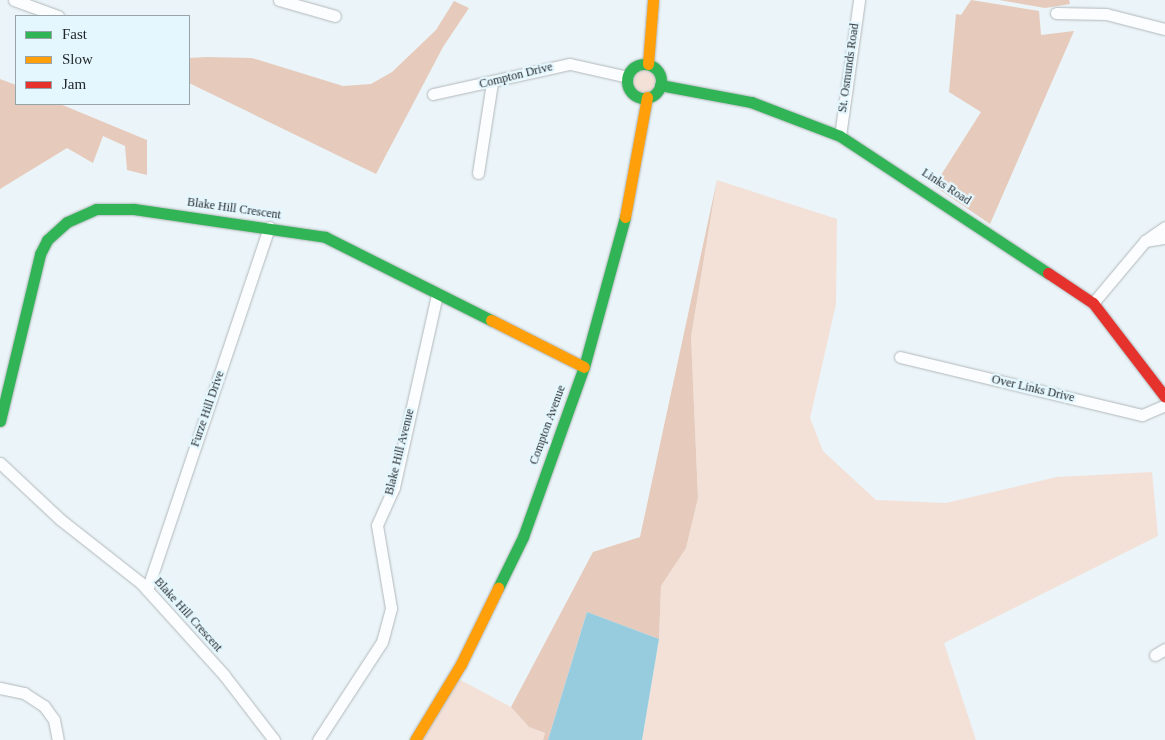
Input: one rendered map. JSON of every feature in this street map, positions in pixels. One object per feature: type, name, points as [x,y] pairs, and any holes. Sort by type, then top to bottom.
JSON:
[{"type":"street","points":[[14,0],[55,15]]},
{"type":"street","points":[[279,0],[335,16]]},
{"type":"street","points":[[648,64],[653,0]]},
{"type":"street","name":"St. Osmunds Road","points":[[840,136],[856,1]]},
{"type":"street","points":[[1056,14],[1106,14],[1165,29]]},
{"type":"street","name":"Compton Drive","points":[[433,94],[492,83],[570,64],[628,77]]},
{"type":"street","points":[[648,64],[657,70],[660,85],[647,97],[631,91],[628,77],[634,67],[648,64]]},
{"type":"street","points":[[478,173],[492,83]]},
{"type":"street","name":"Links Road","points":[[660,85],[751,102],[840,136],[1093,303],[1165,397]]},
{"type":"street","name":"Compton Avenue","points":[[415,740],[461,664],[523,537],[584,367],[636,172],[647,97]]},
{"type":"street","name":"Blake Hill Crescent","points":[[0,421],[40,254],[47,240],[67,222],[96,209],[117,208],[269,227],[325,238],[584,367]]},
{"type":"street","name":"Furze Hill Drive","points":[[147,590],[269,227]]},
{"type":"street","points":[[1093,303],[1145,241],[1165,227]]},
{"type":"street","points":[[1145,241],[1165,238]]},
{"type":"street","name":"Blake Hill Avenue","points":[[318,740],[382,642],[391,608],[378,525],[394,487],[437,294]]},
{"type":"street","name":"Over Links Drive","points":[[900,358],[1142,415],[1165,405]]},
{"type":"street","name":"Blake Hill Crescent","points":[[0,462],[61,520],[147,590],[224,675],[274,740]]},
{"type":"street","points":[[0,688],[24,693],[44,706],[54,720],[58,740]]},
{"type":"shaded area","points":[[971,0],[1039,11],[1041,35],[1074,31],[990,224],[934,186],[981,112],[949,92],[956,14],[961,15]]},
{"type":"shaded area","points":[[999,0],[1069,0],[1070,4],[1045,8]]},
{"type":"shaded area","points":[[454,1],[469,8],[443,47],[376,174],[190,83],[190,58],[207,57],[252,58],[343,86],[371,84],[392,72],[436,30]]},
{"type":"shaded area","points":[[644,64],[656,68],[660,80],[656,92],[644,96],[632,92],[628,80],[632,68]]},
{"type":"shaded area","points":[[0,79],[15,85],[15,105],[62,105],[147,140],[147,175],[127,170],[125,146],[103,136],[93,163],[67,148],[0,189]]},
{"type":"shaded area","points":[[717,180],[837,219],[836,304],[810,418],[823,451],[876,500],[946,503],[1057,477],[1152,472],[1158,536],[944,643],[976,740],[642,740],[659,639],[661,586],[686,548],[698,498],[691,337]]},
{"type":"shaded area","points":[[717,180],[691,337],[698,498],[686,548],[661,586],[659,639],[587,612],[548,740],[543,740],[545,733],[529,727],[511,707],[593,552],[640,537]]},
{"type":"shaded area","points":[[453,676],[511,707],[529,727],[545,733],[543,740],[415,740]]},
{"type":"water","points":[[587,612],[659,639],[642,740],[548,740]]},
{"type":"traffic: fast","points":[[644,64],[656,69],[661,81],[656,93],[644,98],[632,93],[627,81],[632,69],[644,64]]},
{"type":"traffic: fast","points":[[660,85],[751,102],[840,136],[1048,273]]},
{"type":"traffic: fast","points":[[0,421],[40,254],[47,240],[67,222],[96,209],[134,209],[325,237],[491,320]]},
{"type":"traffic: fast","points":[[498,588],[523,537],[584,367],[625,217]]},
{"type":"traffic: slow","points":[[648,64],[653,0]]},
{"type":"traffic: slow","points":[[625,217],[647,97]]},
{"type":"traffic: slow","points":[[491,320],[584,367]]},
{"type":"traffic: slow","points":[[415,740],[461,664],[498,588]]},
{"type":"traffic: jam","points":[[1048,273],[1093,303],[1165,397]]}]
